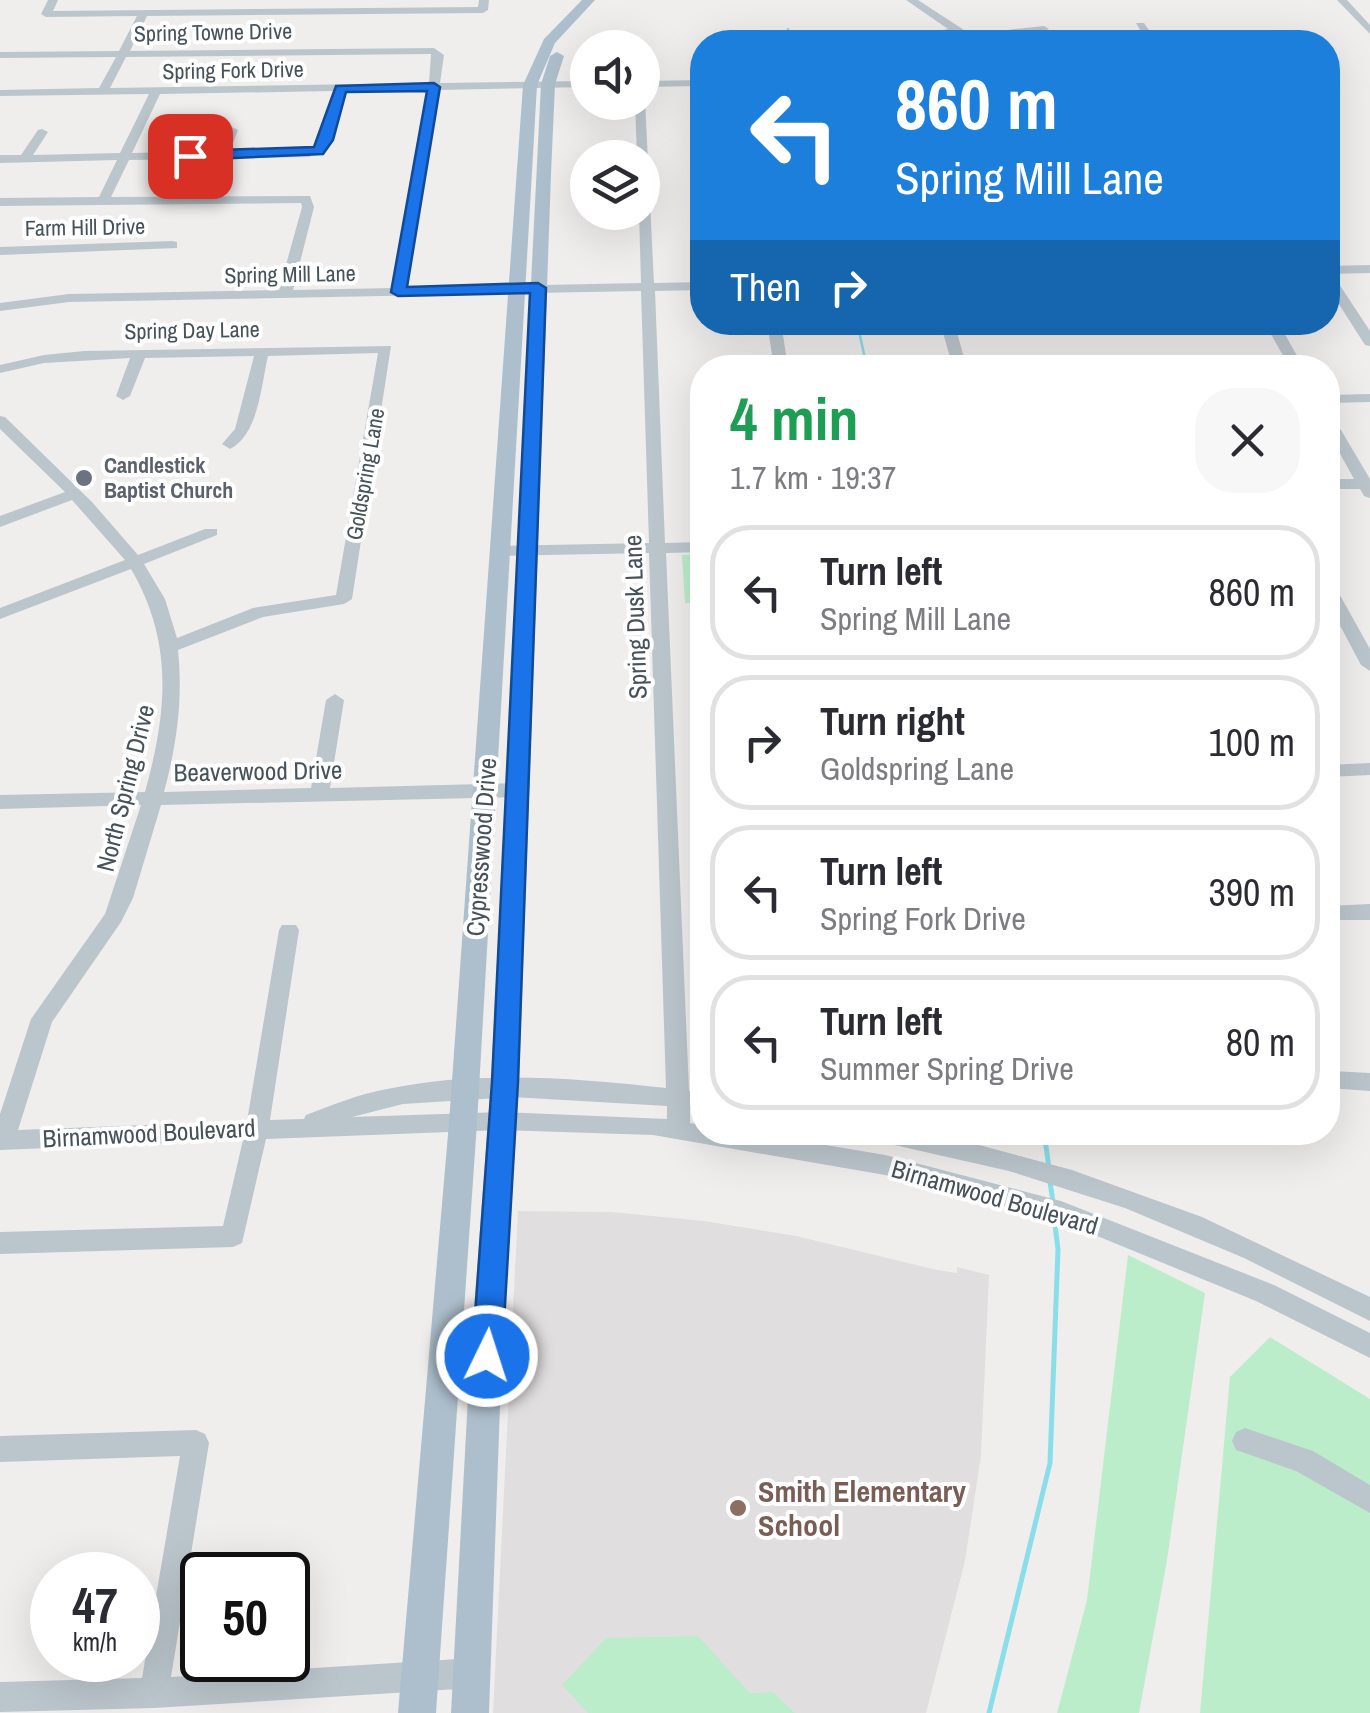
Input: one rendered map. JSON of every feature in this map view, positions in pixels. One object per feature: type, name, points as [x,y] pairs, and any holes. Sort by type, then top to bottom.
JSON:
[{"type":"main road","name":"Cypresswood Drive","points":[[470,1713],[485,1378],[503,1106],[532,406],[524,174],[530,85],[544,50],[589,0]]},
{"type":"main road","name":"Cypresswood Drive","points":[[417,1713],[463,1123],[508,406],[543,174],[548,84],[556,59],[583,20],[606,0]]},
{"type":"main road","points":[[568,19],[583,20]]},
{"type":"main road","points":[[524,174],[543,174]]},
{"type":"main road","points":[[508,406],[532,406]]},
{"type":"main road","points":[[443,1380],[485,1378]]},
{"type":"street","points":[[54,0],[46,14],[144,16],[484,5]]},
{"type":"street","points":[[911,0],[956,30]]},
{"type":"street","points":[[1342,0],[1370,31]]},
{"type":"street","points":[[104,91],[144,16]]},
{"type":"street","points":[[1140,25],[1144,30]]},
{"type":"street","points":[[1034,30],[1044,29]]},
{"type":"street","name":"Spring Towne Drive","points":[[0,55],[427,50],[439,56],[434,87]]},
{"type":"street","points":[[660,84],[690,83]]},
{"type":"street","name":"Spring Fork Drive","points":[[0,92],[570,84]]},
{"type":"street","points":[[398,292],[434,87]]},
{"type":"street","points":[[0,159],[310,153],[324,146],[340,88]]},
{"type":"street","points":[[104,200],[156,91]]},
{"type":"street","name":"Spring Dusk Lane","points":[[642,120],[678,1130]]},
{"type":"street","points":[[223,155],[232,130]]},
{"type":"street","points":[[25,158],[42,132]]},
{"type":"street","points":[[0,202],[306,199],[308,208],[285,294]]},
{"type":"street","name":"Farm Hill Drive","points":[[0,251],[172,245]]},
{"type":"street","points":[[1340,270],[1370,269]]},
{"type":"street","name":"Spring Mill Lane","points":[[0,307],[69,298],[690,286]]},
{"type":"street","points":[[1340,295],[1367,333]]},
{"type":"street","name":"Spring Day Lane","points":[[0,370],[64,356],[386,349]]},
{"type":"street","name":"Goldspring Lane","points":[[172,646],[259,612],[344,599],[386,349]]},
{"type":"street","points":[[230,444],[242,430],[262,352]]},
{"type":"street","points":[[123,396],[139,354]]},
{"type":"street","points":[[1340,399],[1370,398]]},
{"type":"street","name":"North Spring Drive","points":[[0,420],[8,439],[72,495],[136,562],[160,603],[172,646],[173,710],[124,898],[42,1019],[2,1140]]},
{"type":"street","points":[[1340,441],[1368,489]]},
{"type":"street","points":[[1340,486],[1368,489]]},
{"type":"street","points":[[0,522],[72,495]]},
{"type":"street","points":[[0,614],[212,532]]},
{"type":"street","points":[[499,551],[690,547]]},
{"type":"street","points":[[1340,609],[1369,661]]},
{"type":"street","points":[[319,796],[335,700]]},
{"type":"street","points":[[1340,770],[1370,769]]},
{"type":"street","name":"Beaverwood Drive","points":[[0,802],[516,790]]},
{"type":"street","points":[[1340,913],[1370,912]]},
{"type":"street","points":[[0,1242],[233,1236],[257,1128],[289,930]]},
{"type":"street","points":[[1340,1080],[1370,1082]]},
{"type":"street","name":"Birnamwood Boulevard","points":[[298,1128],[402,1095],[465,1091],[503,1106],[690,1132]]},
{"type":"street","name":"Birnamwood Boulevard","points":[[2,1140],[463,1123],[503,1106],[690,1100]]},
{"type":"street","name":"Birnamwood Boulevard","points":[[767,1145],[885,1165],[1061,1211],[1266,1293],[1370,1346]]},
{"type":"street","points":[[884,1145],[885,1165]]},
{"type":"street","name":"Birnamwood Boulevard","points":[[937,1145],[1055,1172],[1214,1230],[1370,1310]]},
{"type":"street","points":[[1245,1441],[1303,1460],[1370,1500]]},
{"type":"street","points":[[0,1449],[196,1443],[154,1692]]},
{"type":"street","points":[[0,1697],[474,1673]]},
{"type":"shaded area","name":"Smith Elementary School","points":[[518,1211],[611,1212],[704,1221],[796,1236],[937,1270],[957,1273],[957,1267],[989,1275],[981,1455],[965,1561],[926,1713],[493,1713]]},
{"type":"green space","points":[[682,555],[690,555],[690,603],[685,603]]},
{"type":"green space","points":[[1128,1255],[1205,1293],[1167,1560],[1139,1713],[1057,1713],[1087,1600]]},
{"type":"green space","points":[[1270,1337],[1370,1399],[1370,1713],[1200,1713],[1230,1377]]},
{"type":"green space","points":[[698,1636],[750,1693],[773,1692],[795,1713],[588,1713],[562,1685],[606,1638]]},
{"type":"waterway","points":[[860,335],[864,355]]},
{"type":"waterway","points":[[1046,1145],[1049,1168]]},
{"type":"waterway","points":[[1050,1182],[1053,1202]]},
{"type":"waterway","points":[[989,1713],[1050,1463],[1058,1249],[1054,1217]]},
{"type":"place","name":"Candlestick Baptist Church","points":[[84,478]]},
{"type":"place","name":"Smith Elementary School","points":[[738,1508]]},
{"type":"route","points":[[190,156],[318,151],[326,140],[340,88],[434,87],[398,292],[538,288],[524,550],[505,1082],[487,1356]]}]
